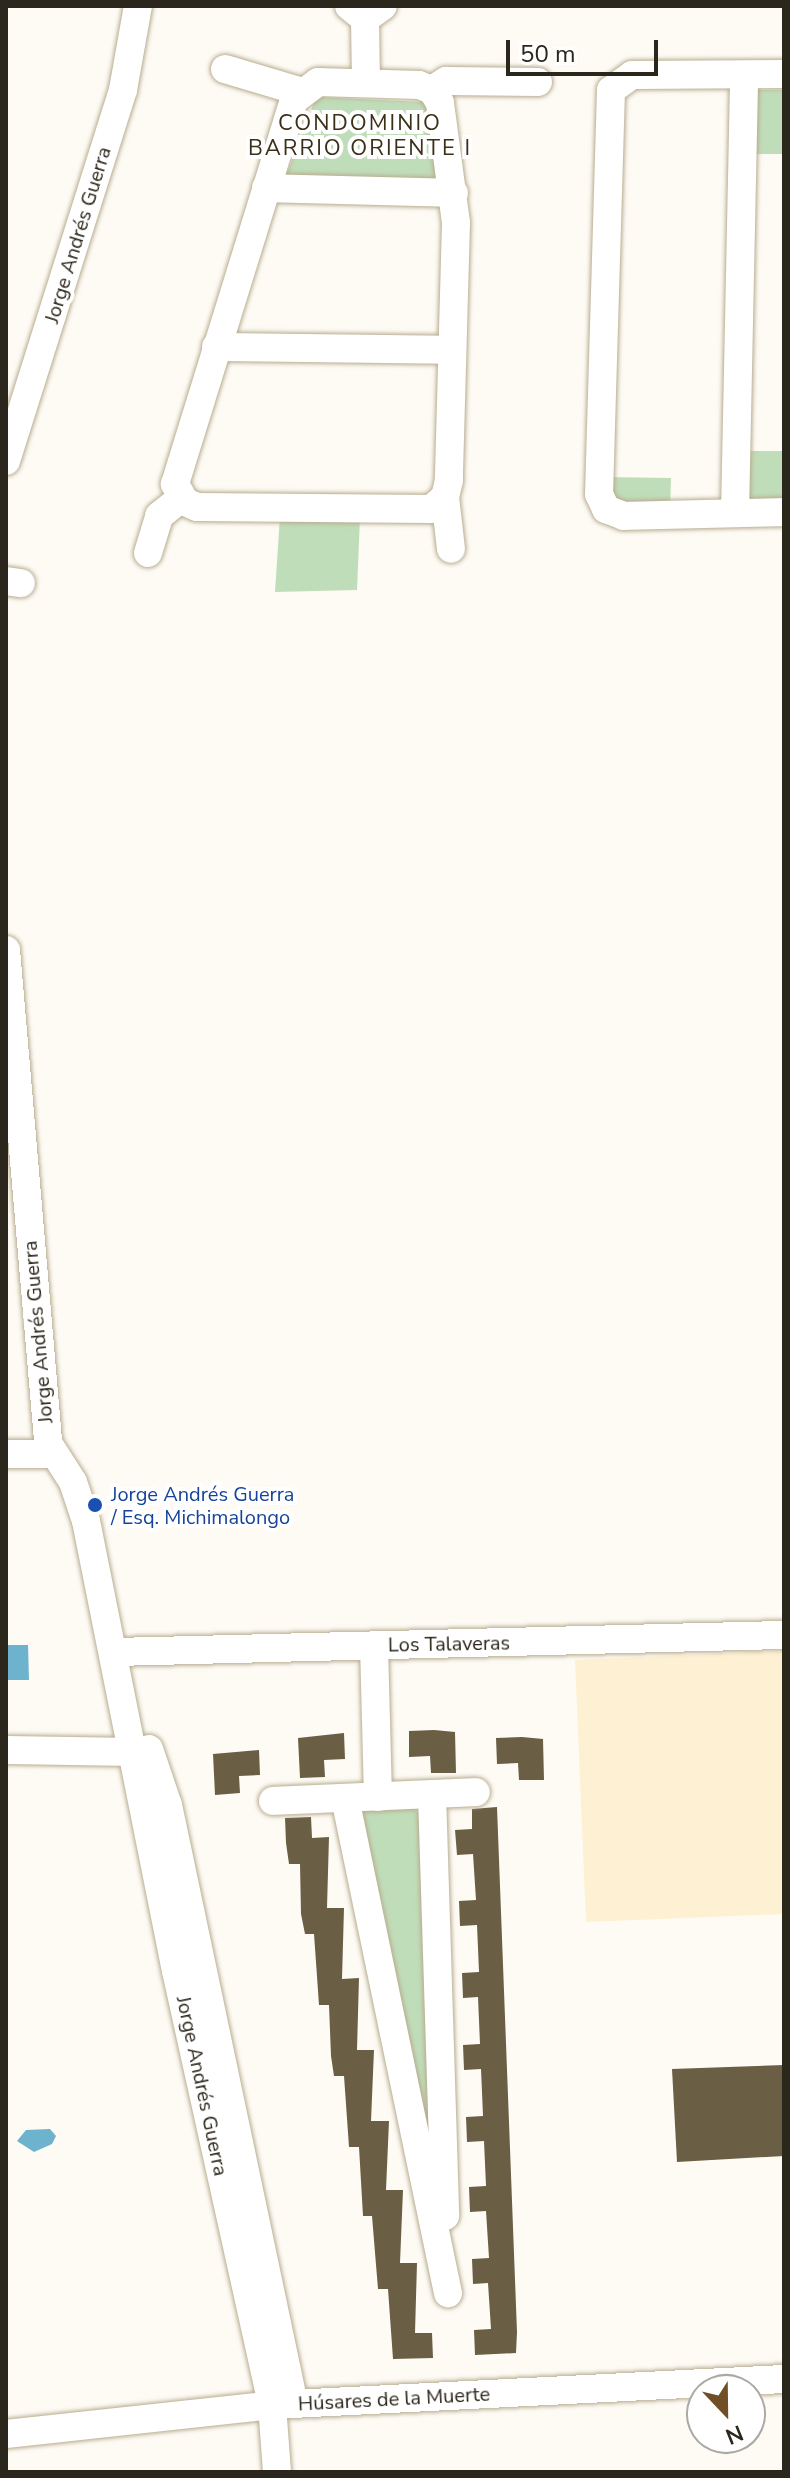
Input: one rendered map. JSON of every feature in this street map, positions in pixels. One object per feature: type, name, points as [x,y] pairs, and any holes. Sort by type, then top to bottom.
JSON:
[{"type":"street","name":"Jorge Andrés Guerra","points":[[6,461],[123,90],[138,6]]},
{"type":"street","points":[[366,10],[366,83]]},
{"type":"street","points":[[225,69],[299,91],[318,82],[419,85],[432,90],[441,108],[454,193],[452,350],[445,497],[451,549]]},
{"type":"street","points":[[784,74],[632,75],[616,85],[608,100],[599,494],[606,509],[624,516],[784,512]]},
{"type":"street","points":[[735,513],[744,75]]},
{"type":"street","points":[[432,90],[446,81],[538,82]]},
{"type":"street","points":[[299,91],[174,476],[181,498],[197,507],[420,511],[445,497]]},
{"type":"street","points":[[266,188],[454,193]]},
{"type":"street","points":[[216,347],[452,350]]},
{"type":"street","points":[[148,553],[159,516],[181,498]]},
{"type":"street","name":"Jorge Andrés Guerra","points":[[6,950],[45,1430],[53,1454],[80,1499],[136,1752],[176,1971],[283,2404]]},
{"type":"street","points":[[6,1454],[53,1454]]},
{"type":"street","name":"Los Talaveras","points":[[115,1652],[784,1635]]},
{"type":"street","points":[[374,1645],[378,1797]]},
{"type":"street","name":"Jorge Andrés Guerra","points":[[125,1700],[152,1756],[168,1805],[283,2404],[277,2472]]},
{"type":"street","points":[[6,1750],[136,1752]]},
{"type":"street","points":[[273,1801],[476,1792]]},
{"type":"street","points":[[345,1798],[448,2293],[432,1794]]},
{"type":"street","name":"Húsares de la Muerte","points":[[6,2434],[283,2404],[784,2379]]},
{"type":"shaded area","points":[[784,1651],[784,1914],[586,1922],[575,1660]]},
{"type":"green space","points":[[756,90],[784,90],[784,154],[755,154]]},
{"type":"green space","points":[[316,97],[425,102],[439,180],[286,176]]},
{"type":"green space","points":[[748,451],[784,451],[784,505],[748,505]]},
{"type":"green space","points":[[605,477],[671,478],[670,510],[615,505]]},
{"type":"green space","points":[[280,516],[360,517],[357,590],[275,592]]},
{"type":"green space","points":[[413,1807],[422,1818],[437,2202],[362,1810]]},
{"type":"water","points":[[6,1645],[28,1645],[29,1680],[6,1680]]},
{"type":"water","points":[[50,2129],[56,2136],[52,2144],[34,2152],[17,2141],[26,2130]]},
{"type":"building","points":[[409,1731],[455,1732],[456,1773],[431,1773],[430,1756],[409,1757]]},
{"type":"building","points":[[344,1733],[345,1759],[324,1760],[325,1777],[300,1778],[298,1738]]},
{"type":"building","points":[[496,1738],[543,1739],[544,1780],[519,1780],[518,1763],[497,1764]]},
{"type":"building","points":[[259,1750],[260,1775],[239,1776],[240,1793],[215,1795],[213,1754]]},
{"type":"building","points":[[497,1807],[517,2332],[516,2353],[475,2355],[474,2330],[491,2329],[488,2283],[473,2284],[472,2259],[489,2258],[486,2211],[470,2212],[469,2187],[486,2186],[484,2141],[467,2142],[466,2117],[483,2116],[481,2069],[464,2070],[463,2045],[480,2044],[478,1997],[463,1998],[462,1973],[479,1972],[477,1925],[460,1926],[459,1901],[476,1900],[473,1854],[457,1855],[455,1830],[472,1829],[472,1809]]},
{"type":"building","points":[[311,1817],[312,1838],[329,1837],[327,1908],[344,1908],[342,1979],[359,1978],[357,2050],[374,2050],[371,2121],[389,2121],[386,2190],[403,2190],[400,2263],[417,2263],[415,2333],[432,2333],[433,2358],[393,2359],[388,2289],[378,2289],[372,2216],[363,2216],[359,2147],[349,2147],[344,2076],[334,2076],[329,2005],[319,2005],[314,1934],[305,1934],[301,1914],[300,1864],[289,1864],[285,1818]]},
{"type":"building","points":[[784,2065],[784,2156],[677,2162],[672,2069]]},
{"type":"place","name":"Jorge Andrés Guerra / Esq. Michimalongo","points":[[95,1505]]},
{"type":"district","name":"CONDOMINIO BARRIO ORIENTE I","points":[[360,136]]}]
